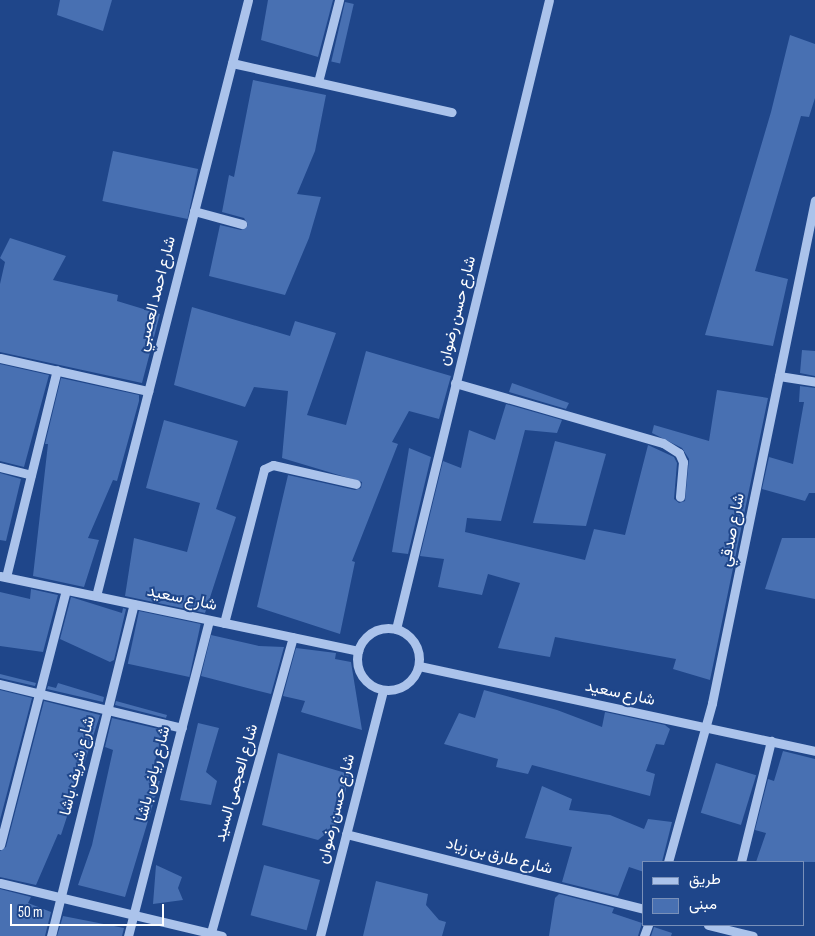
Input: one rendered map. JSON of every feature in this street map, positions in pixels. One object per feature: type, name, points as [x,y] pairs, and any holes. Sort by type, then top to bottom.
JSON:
[{"type":"street","name":"شارع احمد العصبي","points":[[96,596],[248,0]]},
{"type":"street","points":[[318,82],[339,0]]},
{"type":"street","name":"شارع حسن رضوان","points":[[396,629],[549,0]]},
{"type":"street","points":[[232,63],[452,112]]},
{"type":"street","name":"شارع صدقي","points":[[668,861],[707,728],[779,376],[810,245],[815,200]]},
{"type":"street","points":[[194,212],[242,224]]},
{"type":"street","points":[[0,358],[148,391]]},
{"type":"street","points":[[3,576],[57,370]]},
{"type":"street","points":[[779,376],[815,382]]},
{"type":"street","points":[[455,384],[663,443],[679,453],[683,462],[680,496]]},
{"type":"street","points":[[224,623],[264,469],[273,465],[356,484]]},
{"type":"street","points":[[0,467],[31,475]]},
{"type":"street","name":"شارع سعيد","points":[[3,576],[358,651]]},
{"type":"street","points":[[0,845],[66,590]]},
{"type":"street","name":"شارع شريف باشا","points":[[51,936],[134,604]]},
{"type":"street","name":"شارع رياض باشا","points":[[128,936],[209,620]]},
{"type":"street","points":[[387,628],[396,629],[415,643],[418,666],[406,685],[383,690],[362,676],[358,668],[358,651],[369,635],[387,628]]},
{"type":"street","name":"شارع العجمى السيد","points":[[210,935],[293,637]]},
{"type":"street","name":"شارع سعيد","points":[[418,666],[815,750]]},
{"type":"street","points":[[0,684],[182,728]]},
{"type":"street","name":"شارع حسن رضوان","points":[[320,936],[383,690]]},
{"type":"street","points":[[740,861],[771,741]]},
{"type":"street","name":"شارع طارق بن زياد","points":[[346,834],[642,908]]},
{"type":"street","points":[[0,883],[210,935],[222,936]]},
{"type":"street","points":[[724,927],[753,936]]},
{"type":"building","points":[[60,0],[112,0],[103,31],[57,15]]},
{"type":"building","points":[[268,0],[333,0],[318,57],[261,40]]},
{"type":"building","points":[[345,2],[354,4],[340,63],[331,61]]},
{"type":"building","points":[[790,35],[815,44],[815,98],[809,117],[801,116],[755,271],[788,279],[773,346],[705,335],[771,112]]},
{"type":"building","points":[[253,80],[326,95],[315,151],[297,194],[321,197],[309,238],[285,295],[209,276],[220,225],[241,230],[248,225],[244,218],[222,212],[229,175],[234,177]]},
{"type":"building","points":[[113,151],[198,169],[187,219],[102,201]]},
{"type":"building","points":[[10,238],[66,256],[53,280],[118,295],[117,301],[160,314],[142,383],[0,352],[0,284],[5,262],[0,258]]},
{"type":"building","points":[[192,307],[290,336],[295,321],[336,333],[307,415],[346,425],[366,351],[451,376],[439,419],[409,411],[392,442],[398,444],[352,561],[355,562],[340,634],[257,607],[288,475],[355,490],[361,488],[362,482],[282,458],[288,391],[254,387],[245,407],[174,385]]},
{"type":"building","points":[[802,350],[815,351],[815,376],[800,373]]},
{"type":"building","points":[[0,364],[49,375],[24,467],[0,461]]},
{"type":"building","points":[[61,378],[139,395],[117,481],[113,480],[88,538],[99,540],[84,587],[33,576],[48,444],[45,444]]},
{"type":"building","points":[[512,383],[569,403],[566,409],[509,392]]},
{"type":"building","points":[[800,386],[815,388],[815,493],[809,493],[805,501],[762,489],[769,457],[793,464],[804,402],[799,402]]},
{"type":"building","points":[[717,390],[768,398],[710,680],[673,669],[676,659],[555,637],[550,657],[498,648],[520,583],[488,574],[482,595],[438,587],[444,559],[420,556],[443,461],[461,468],[469,430],[495,440],[506,404],[562,420],[557,433],[525,430],[501,521],[467,518],[465,532],[585,560],[594,529],[625,535],[648,445],[674,457],[677,463],[674,499],[679,503],[685,501],[689,459],[682,448],[652,433],[654,425],[709,441]]},
{"type":"building","points":[[164,420],[238,441],[216,509],[236,517],[205,613],[125,596],[134,538],[187,552],[200,503],[146,488]]},
{"type":"building","points":[[555,441],[606,454],[586,526],[533,523]]},
{"type":"building","points":[[409,448],[431,457],[408,554],[392,552]]},
{"type":"building","points":[[0,473],[21,479],[6,541],[0,540]]},
{"type":"building","points":[[782,538],[815,538],[815,599],[765,589]]},
{"type":"building","points":[[31,589],[58,595],[43,652],[0,646],[0,592],[30,599]]},
{"type":"building","points":[[71,597],[122,613],[123,608],[126,609],[114,660],[110,662],[60,639]]},
{"type":"building","points":[[139,611],[201,624],[189,677],[128,664]]},
{"type":"building","points":[[211,635],[259,646],[284,647],[271,694],[201,676]]},
{"type":"building","points":[[296,648],[336,653],[335,659],[351,662],[362,730],[301,712],[305,701],[283,696]]},
{"type":"building","points":[[0,674],[36,683],[35,686],[0,678]]},
{"type":"building","points":[[58,683],[104,697],[103,702],[47,689],[48,686],[56,688]]},
{"type":"building","points":[[0,690],[32,698],[0,820]]},
{"type":"building","points":[[484,690],[557,710],[602,727],[605,712],[665,725],[670,729],[664,745],[656,744],[646,771],[655,774],[650,796],[532,765],[528,774],[496,767],[498,759],[444,744],[459,713],[475,718]]},
{"type":"building","points":[[44,701],[100,715],[61,835],[58,834],[36,885],[0,877],[0,851],[6,847]]},
{"type":"building","points":[[116,701],[167,715],[166,718],[115,705]]},
{"type":"building","points":[[112,718],[163,730],[150,780],[160,781],[125,897],[78,885],[92,845],[113,750],[105,747]]},
{"type":"building","points":[[198,723],[219,728],[206,772],[217,781],[211,805],[180,800]]},
{"type":"building","points":[[783,751],[815,759],[815,862],[756,861],[766,833],[755,830],[768,779],[774,781]]},
{"type":"building","points":[[278,753],[349,774],[339,823],[318,840],[262,825]]},
{"type":"building","points":[[716,763],[756,775],[741,825],[701,813]]},
{"type":"building","points":[[542,786],[572,799],[569,810],[610,815],[644,829],[648,819],[672,822],[662,861],[642,861],[642,871],[629,867],[618,896],[562,882],[572,847],[525,838]]},
{"type":"building","points":[[156,865],[182,877],[178,888],[183,900],[153,904]]},
{"type":"building","points":[[264,865],[320,880],[307,930],[251,915]]},
{"type":"building","points":[[376,881],[428,894],[426,905],[439,920],[446,922],[442,936],[363,936]]},
{"type":"building","points":[[0,889],[31,897],[28,903],[51,912],[45,936],[0,936]]},
{"type":"building","points":[[559,894],[614,908],[612,913],[642,923],[638,936],[549,936],[555,898]]},
{"type":"building","points":[[63,916],[124,928],[122,936],[57,936]]},
{"type":"building","points":[[654,927],[672,933],[671,936],[651,936]]}]
